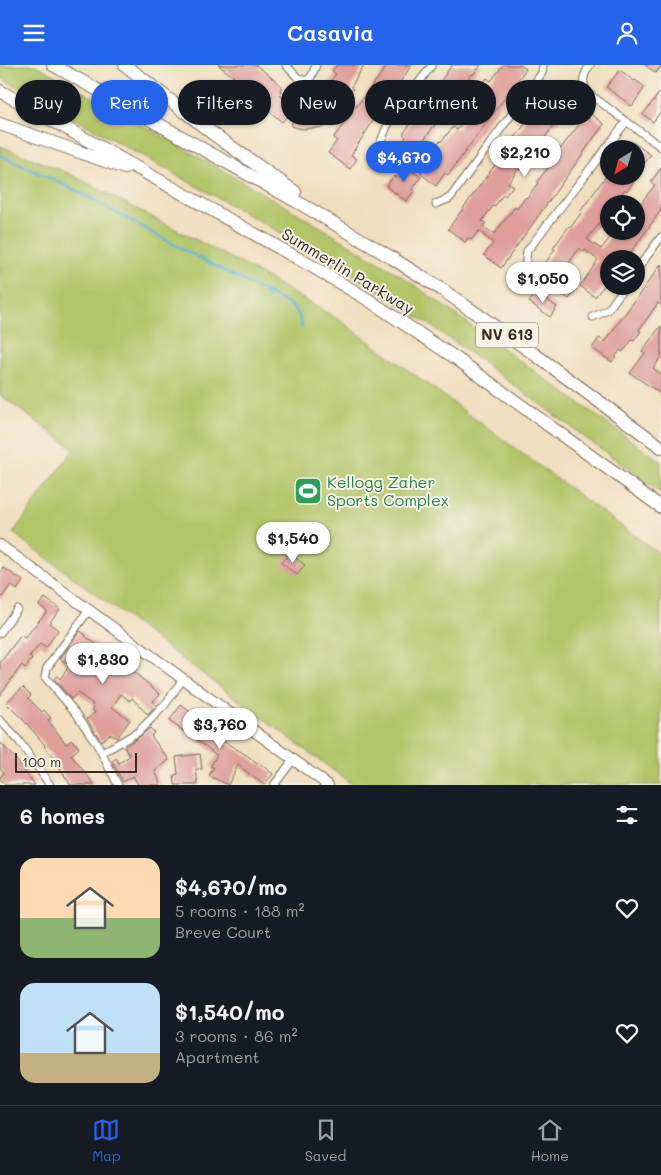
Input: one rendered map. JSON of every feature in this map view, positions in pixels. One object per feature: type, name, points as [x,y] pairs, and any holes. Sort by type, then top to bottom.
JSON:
[{"type":"highway","name":"Summerlin Parkway","points":[[53,65],[347,230],[444,291],[537,356],[661,447]]},
{"type":"highway","points":[[125,65],[220,138],[347,230]]},
{"type":"highway","name":"Summerlin Parkway","points":[[0,91],[315,268],[380,308],[457,359],[661,507]]},
{"type":"highway","points":[[0,124],[156,178]]},
{"type":"main road","points":[[0,545],[328,785]]},
{"type":"street","points":[[286,65],[298,78],[306,81],[311,77],[316,65]]},
{"type":"street","points":[[380,157],[381,141],[388,124],[432,65]]},
{"type":"street","points":[[436,204],[450,198],[542,73],[542,65]]},
{"type":"street","points":[[590,65],[583,77],[583,86],[588,93],[661,147]]},
{"type":"street","points":[[525,269],[527,251],[626,121]]},
{"type":"street","points":[[645,259],[661,237]]},
{"type":"street","points":[[593,317],[608,310],[619,295]]},
{"type":"street","points":[[0,633],[17,609]]},
{"type":"street","points":[[89,610],[47,668],[45,677],[76,713],[102,753],[118,785]]},
{"type":"street","points":[[102,753],[138,732],[164,706],[183,679]]},
{"type":"street","points":[[0,720],[19,741],[50,785]]},
{"type":"street","points":[[274,785],[293,760]]},
{"type":"green space","points":[[0,65],[36,65],[62,80],[15,80],[15,85],[0,77]]},
{"type":"green space","points":[[81,90],[91,96],[91,125],[142,125],[292,210],[403,277],[661,462],[661,493],[426,322],[297,242],[81,122]]},
{"type":"green space","name":"Kellogg Zaher Sports Complex","points":[[0,146],[68,173],[248,267],[341,321],[661,555],[661,785],[353,785],[13,533],[74,449],[0,395]]},
{"type":"building","points":[[218,65],[256,65],[281,85],[281,121],[271,113],[271,80],[232,80],[234,77]]},
{"type":"building","points":[[337,65],[364,65],[355,80],[331,80],[336,74],[332,71]]},
{"type":"building","points":[[388,65],[412,65],[401,80],[377,80]]},
{"type":"building","points":[[452,65],[481,65],[467,80],[441,80]]},
{"type":"building","points":[[503,65],[520,65],[526,69],[518,80],[506,80],[506,96],[496,110],[496,80],[492,80]]},
{"type":"building","points":[[645,65],[661,65],[661,66],[656,73]]},
{"type":"building","points":[[620,70],[645,87],[632,106],[606,87]]},
{"type":"building","points":[[661,91],[661,111],[653,122],[643,114]]},
{"type":"building","points":[[365,95],[365,125],[370,125],[351,155],[357,159],[350,169],[328,153],[337,141],[333,138],[343,125],[355,125],[355,106]]},
{"type":"building","points":[[596,118],[604,124],[501,268],[484,255],[493,243],[479,231],[471,240],[468,238],[465,242],[448,229],[524,125],[554,125],[539,146],[534,143],[524,158],[527,160],[508,183],[513,186],[493,206],[482,221],[486,223],[483,226],[494,234],[515,207],[517,209],[527,198],[555,159],[554,157],[579,125],[596,125]]},
{"type":"building","points":[[324,125],[324,127],[302,129],[291,126]]},
{"type":"building","points":[[409,125],[435,125],[417,149],[420,151],[413,161],[397,149],[406,137],[403,134]]},
{"type":"building","points":[[461,125],[485,125],[448,175],[445,173],[436,186],[420,173],[427,163],[429,165],[440,151],[435,147],[440,141],[453,127],[457,130]]},
{"type":"building","points":[[645,151],[651,155],[645,162]]},
{"type":"building","points":[[405,166],[421,177],[406,201],[386,186],[394,176],[396,178]]},
{"type":"building","points":[[661,168],[661,210],[645,232],[645,198],[655,185],[651,182]]},
{"type":"building","points":[[600,184],[631,185],[627,191],[625,189],[620,195],[600,195],[600,223],[587,239],[601,249],[608,240],[640,240],[632,250],[600,250],[600,291],[595,297],[580,286],[598,260],[585,250],[584,252],[579,248],[569,263],[572,265],[562,278],[576,289],[569,299],[548,282],[557,270],[546,262],[555,249],[553,248],[569,226],[571,227]]},
{"type":"building","points":[[661,264],[661,305],[658,303],[639,330],[641,331],[634,341],[632,340],[623,352],[620,350],[612,362],[592,348],[599,338],[605,342],[639,295],[645,295],[645,286]]},
{"type":"building","points":[[536,292],[557,307],[550,317],[529,302]]},
{"type":"building","points":[[661,326],[661,357],[653,368],[661,374],[661,394],[630,373],[645,353],[642,351]]},
{"type":"building","points":[[289,553],[305,565],[297,575],[281,563]]},
{"type":"building","points":[[4,568],[23,581],[17,590],[11,585],[0,600],[0,573]]},
{"type":"building","points":[[45,598],[60,609],[49,623],[58,630],[46,648],[40,644],[29,657],[32,659],[25,668],[22,665],[0,695],[0,663],[21,635],[25,638],[47,611],[39,605]]},
{"type":"building","points":[[80,631],[160,694],[153,701],[157,705],[148,715],[132,698],[130,701],[121,694],[112,707],[130,720],[117,738],[110,734],[101,741],[87,719],[95,712],[92,710],[93,704],[78,693],[71,699],[54,679],[57,676],[60,679],[70,665],[60,659]]},
{"type":"building","points":[[23,687],[31,695],[28,698],[51,718],[48,720],[66,744],[72,740],[79,748],[71,755],[95,785],[71,785],[45,745],[6,703]]},
{"type":"building","points":[[181,705],[225,738],[223,741],[273,774],[264,785],[238,765],[228,785],[209,776],[214,767],[210,767],[217,755],[197,740],[200,737],[188,728],[185,732],[169,721]]},
{"type":"building","points":[[150,728],[154,732],[151,736],[169,760],[155,771],[161,785],[138,785],[133,776],[123,782],[112,761],[116,758],[119,763],[130,756],[124,747]]},
{"type":"building","points":[[0,742],[35,785],[5,785],[0,779],[4,773],[0,768]]},
{"type":"building","points":[[200,754],[202,769],[196,769],[198,785],[175,785],[174,775],[178,774],[176,757]]},
{"type":"waterway","points":[[0,155],[73,189],[188,252],[287,303],[298,313],[302,327]]},
{"type":"waterway","points":[[264,292],[269,299]]},
{"type":"place","name":"Kellogg Zaher Sports Complex","points":[[308,491]]}]
